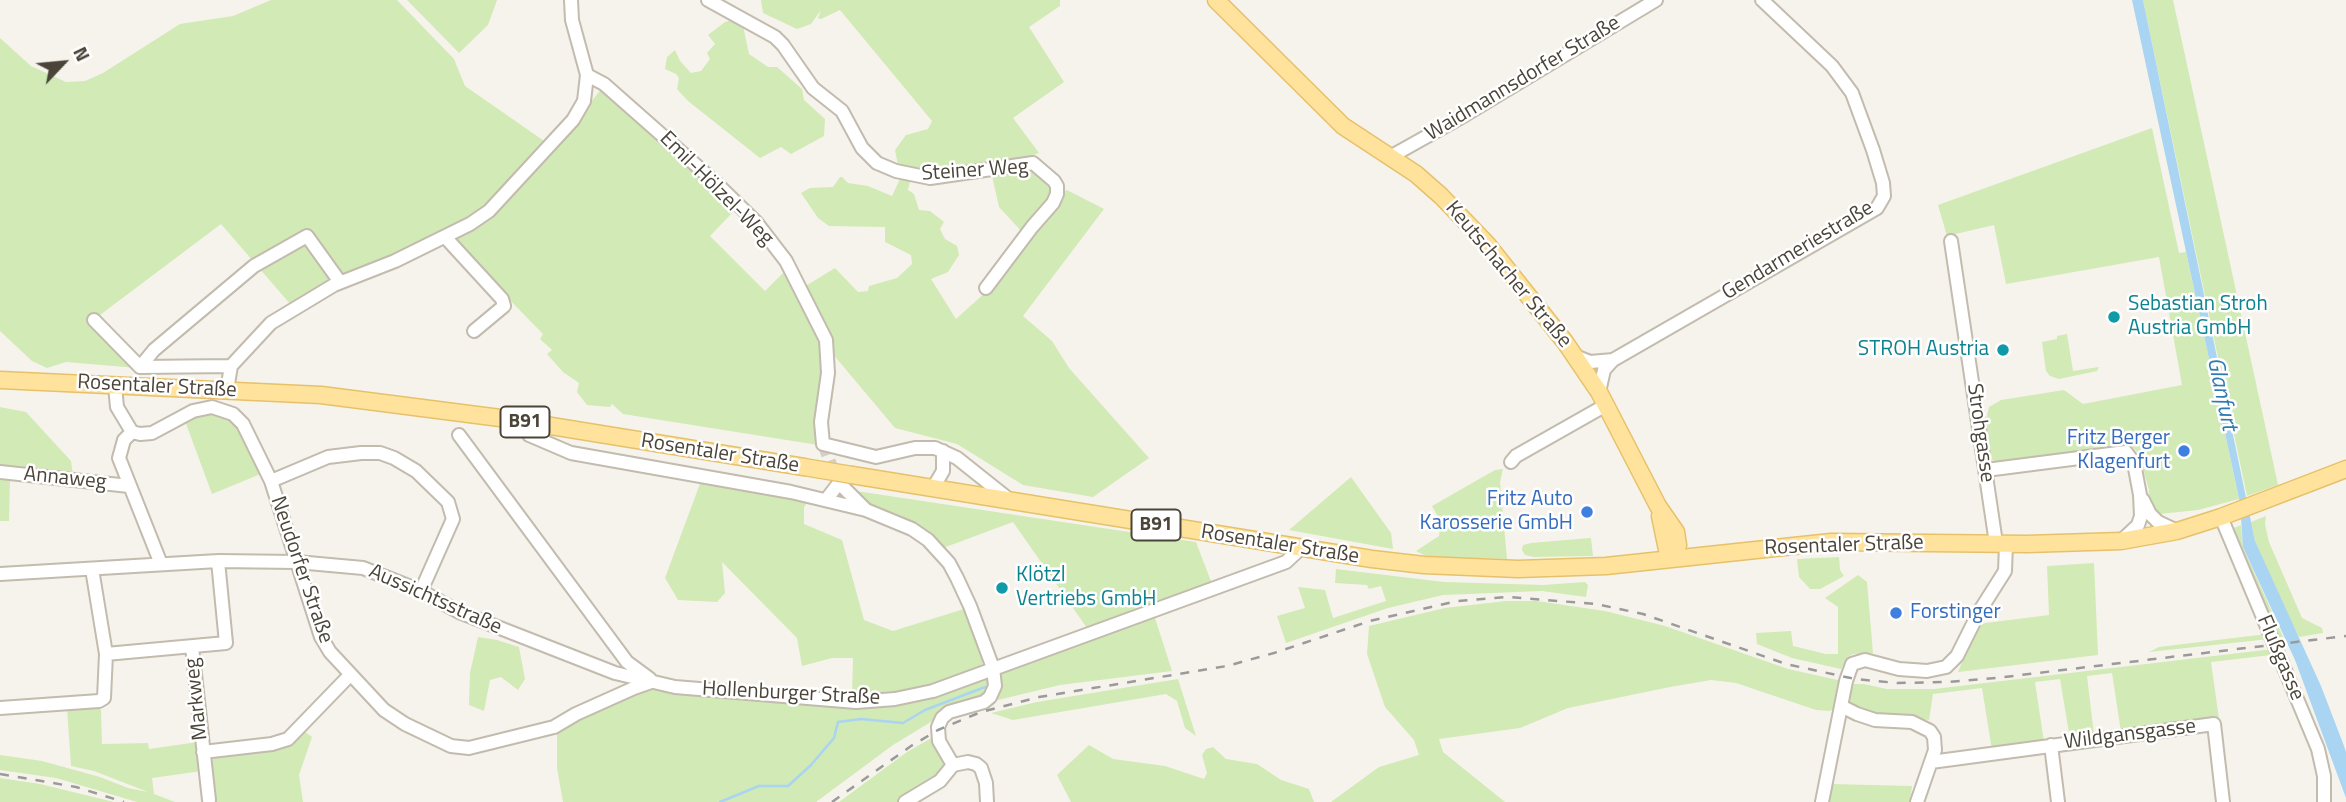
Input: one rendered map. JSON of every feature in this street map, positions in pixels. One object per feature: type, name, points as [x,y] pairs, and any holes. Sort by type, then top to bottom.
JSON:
[{"type":"main road","name":"Keutschacher Straße","points":[[1216,0],[1335,119],[1416,174],[1464,218],[1488,244],[1575,356],[1603,367],[1602,398],[1658,506]]},
{"type":"main road","name":"Rosentaler Straße","points":[[0,380],[227,390],[417,406],[804,467],[846,479],[933,488],[1301,548],[1424,565],[1473,568],[1606,566],[1831,542],[2086,544],[2121,541],[2177,531],[2224,516],[2346,469]]},
{"type":"main road","points":[[1658,506],[1676,532],[1708,554]]},
{"type":"main road","points":[[1658,506],[1669,559]]},
{"type":"main road","points":[[1669,559],[1676,552],[1678,545],[1676,532]]},
{"type":"street","points":[[227,390],[232,366],[271,323],[340,282],[446,238],[489,211],[573,120],[584,101],[587,75],[572,20],[571,0]]},
{"type":"street","name":"Steiner Weg","points":[[708,0],[775,37],[813,88],[842,111],[862,148],[877,163],[896,171],[930,178],[1033,163],[1054,181],[1057,186],[1053,202],[986,288]]},
{"type":"street","name":"Waidmannsdorfer Straße","points":[[1390,157],[1465,116],[1656,0]]},
{"type":"street","name":"Gendarmeriestraße","points":[[1603,367],[1877,208],[1884,196],[1876,161],[1852,93],[1832,66],[1762,0]]},
{"type":"street","name":"Emil-Hölzel-Weg","points":[[587,75],[604,84],[715,182],[756,222],[786,261],[827,340],[828,373],[821,422],[823,444],[876,457],[915,447],[943,451],[957,458],[1011,501]]},
{"type":"street","points":[[140,367],[154,350],[254,266],[307,236],[340,282]]},
{"type":"street","points":[[446,238],[494,289],[504,306],[474,331]]},
{"type":"street","name":"Strohgasse","points":[[1841,706],[1849,669],[1857,661],[1865,660],[1899,669],[1927,671],[1946,667],[1951,663],[1979,612],[2006,571],[1986,470],[1951,241]]},
{"type":"street","points":[[94,320],[140,367],[232,366]]},
{"type":"street","points":[[115,386],[117,407],[132,432]]},
{"type":"street","points":[[1511,462],[1602,398]]},
{"type":"street","name":"Neudorfer Straße","points":[[132,432],[152,433],[193,411],[212,407],[222,408],[233,414],[243,424],[271,481],[321,637],[350,675],[384,710],[405,724],[451,746],[470,748],[554,727],[611,698],[653,682]]},
{"type":"street","name":"Annaweg","points":[[132,432],[124,440],[119,458],[161,564]]},
{"type":"street","name":"Hollenburger Straße","points":[[459,435],[627,662],[653,682],[675,687],[856,702],[895,699],[933,691],[1286,562],[1301,548]]},
{"type":"street","points":[[529,435],[571,453],[866,510],[912,529],[928,540],[957,578],[993,668],[995,686],[990,697],[984,702],[950,712],[942,718],[938,727],[939,741],[953,765]]},
{"type":"street","points":[[933,488],[943,471],[943,451]]},
{"type":"street","points":[[1986,470],[2126,452],[2134,463],[2141,516],[2121,541]]},
{"type":"street","points":[[271,481],[328,457],[360,453],[380,453],[416,471],[447,502],[453,519],[421,591]]},
{"type":"street","name":"Annaweg","points":[[0,472],[129,486]]},
{"type":"street","points":[[825,500],[846,479],[866,510]]},
{"type":"street","points":[[2140,495],[2150,514],[2158,522],[2177,531]]},
{"type":"street","name":"Flußgasse","points":[[2224,516],[2318,749],[2324,776],[2324,802]]},
{"type":"street","points":[[106,654],[226,643],[218,561]]},
{"type":"street","name":"Aussichtsstraße","points":[[0,574],[218,561],[297,562],[363,568],[421,591],[459,612],[527,640],[615,673],[653,682]]},
{"type":"street","points":[[0,708],[99,701],[104,698],[106,654],[92,569]]},
{"type":"street","name":"Markweg","points":[[192,647],[209,800]]},
{"type":"street","name":"Markweg","points":[[202,752],[272,744],[288,739],[350,675]]},
{"type":"street","points":[[1822,802],[1841,706],[1868,718],[1912,722],[1922,726],[1934,737],[1935,750],[1917,802]]},
{"type":"street","name":"Wildgansgasse","points":[[1931,762],[2214,724],[2223,802]]},
{"type":"street","name":"Wildgansgasse","points":[[2051,745],[2058,802]]},
{"type":"street","points":[[905,802],[940,781],[953,765],[968,762],[981,768],[986,783],[987,802]]},
{"type":"green space","points":[[271,0],[397,0],[454,59],[465,86],[547,143],[500,196],[472,219],[291,305],[221,224],[92,321],[137,368],[66,362],[47,368],[32,361],[0,331],[0,38],[31,66],[66,82],[85,81],[103,73],[180,24],[233,16]]},
{"type":"green space","points":[[407,0],[497,0],[488,25],[459,53]]},
{"type":"green space","points":[[761,0],[1060,0],[1060,6],[1029,27],[1064,82],[1013,118],[1039,153],[1014,162],[930,173],[898,165],[895,150],[906,135],[928,129],[932,121],[840,10],[821,19],[818,18],[821,10],[811,24],[797,29],[763,13]]},
{"type":"green space","points":[[2143,0],[2173,0],[2278,485],[2247,496]]},
{"type":"green space","points":[[733,20],[743,26],[749,54],[768,67],[777,67],[802,89],[804,100],[825,119],[824,136],[791,154],[781,147],[760,158],[688,101],[677,89],[679,78],[665,69],[667,57],[675,50],[680,61],[691,73],[701,71],[710,59],[707,53],[715,44],[708,35],[725,22]]},
{"type":"green space","points":[[602,88],[736,209],[710,236],[765,291],[785,271],[809,313],[823,349],[818,445],[623,414],[612,404],[610,407],[587,405],[577,392],[579,383],[563,372],[547,354],[552,350],[540,339],[543,334],[460,249],[455,238],[556,147]]},
{"type":"green space","points":[[2152,128],[2179,253],[2186,252],[2239,499],[2198,510],[2159,514],[2152,510],[2139,454],[2132,446],[2121,444],[1996,463],[1989,457],[1985,424],[1989,407],[2001,400],[2064,390],[2083,404],[2182,385],[2159,257],[2006,284],[1994,225],[1947,236],[1938,205]]},
{"type":"green space","points":[[1034,168],[1054,190],[1051,201],[1023,233],[999,207],[991,171]]},
{"type":"green space","points":[[840,177],[848,183],[868,186],[892,196],[900,179],[910,181],[908,190],[914,194],[919,210],[930,211],[944,222],[940,229],[945,239],[957,246],[959,255],[948,272],[931,279],[956,319],[987,291],[1061,194],[1067,190],[1104,209],[1023,316],[1052,341],[1069,368],[1149,458],[1093,497],[1023,485],[957,444],[895,428],[832,353],[804,287],[835,268],[858,292],[868,291],[869,286],[897,278],[912,264],[911,255],[885,242],[885,227],[829,226],[818,218],[801,193],[810,188],[833,187]]},
{"type":"green space","points":[[2067,334],[2073,371],[2099,367],[2097,371],[2059,379],[2050,376],[2046,371],[2042,342]]},
{"type":"green space","points":[[0,407],[26,412],[71,461],[73,476],[0,468]]},
{"type":"green space","points":[[215,410],[240,425],[263,473],[212,494],[185,421],[200,412]]},
{"type":"green space","points":[[1503,469],[1500,482],[1507,559],[1428,557],[1416,551],[1439,536],[1441,522],[1432,506],[1495,470]]},
{"type":"green space","points":[[0,476],[10,477],[9,521],[0,521]]},
{"type":"green space","points":[[1351,477],[1391,533],[1393,549],[1289,530]]},
{"type":"green space","points":[[701,481],[777,494],[807,503],[804,507],[804,524],[842,540],[864,620],[893,631],[964,609],[984,660],[979,670],[933,687],[895,695],[852,695],[853,658],[832,658],[802,666],[797,638],[722,562],[725,593],[717,602],[678,600],[665,578]]},
{"type":"green space","points":[[856,491],[1196,542],[1212,584],[1087,628],[1013,522],[943,548],[867,504]]},
{"type":"green space","points":[[2266,516],[2269,542],[2302,618],[2322,628],[2323,633],[2299,637],[2281,601],[2255,541],[2251,522]]},
{"type":"green space","points":[[2241,525],[2243,547],[2284,639],[2278,639],[2231,529]]},
{"type":"green space","points":[[1591,538],[1593,556],[1534,557],[1525,555],[1522,550],[1523,545],[1531,543]]},
{"type":"green space","points":[[1839,557],[1840,570],[1844,576],[1820,589],[1810,589],[1799,577],[1797,559]]},
{"type":"green space","points":[[2094,563],[2098,655],[1958,672],[1978,624],[2049,615],[2047,566]]},
{"type":"green space","points":[[1336,569],[1444,582],[1543,585],[1585,582],[1588,585],[1586,597],[1542,591],[1443,595],[1388,608],[1286,643],[1277,616],[1305,608],[1298,587],[1325,590],[1333,618],[1386,601],[1381,586],[1369,589],[1367,585],[1335,583]]},
{"type":"green space","points":[[1858,575],[1867,582],[1873,653],[1853,654],[1846,658],[1841,669],[1792,658],[1757,644],[1756,633],[1791,631],[1793,646],[1826,654],[1838,654],[1838,607],[1825,598]]},
{"type":"green space","points":[[1506,601],[1537,601],[1605,611],[1665,626],[1788,669],[1842,681],[1837,707],[1830,711],[1816,710],[1736,683],[1711,680],[1670,687],[1568,708],[1520,728],[1439,739],[1443,752],[1505,802],[1331,802],[1379,767],[1419,755],[1414,740],[1385,707],[1367,654],[1369,626],[1445,608]]},
{"type":"green space","points":[[1154,615],[1172,671],[1060,685],[998,700],[999,675],[1003,670]]},
{"type":"green space","points":[[2267,634],[2269,639],[2149,652],[2159,647]]},
{"type":"green space","points":[[478,637],[519,647],[525,679],[518,690],[501,677],[490,680],[484,711],[469,705],[470,673]]},
{"type":"green space","points":[[2273,649],[2279,666],[2271,655],[2211,662],[2219,719],[2121,732],[2112,673],[2087,676],[2094,735],[2070,739],[2060,679],[2035,682],[2044,742],[1992,750],[1982,688],[1933,694],[1929,720],[1872,715],[1851,707],[1847,701],[1849,684],[1887,689],[1934,689]]},
{"type":"green space","points":[[980,678],[991,683],[986,697],[939,712],[934,720],[893,745],[816,802],[563,802],[557,768],[557,731],[643,689],[810,705],[854,705]]},
{"type":"green space","points":[[1178,679],[1196,736],[1185,728],[1177,701],[1166,694],[1013,720],[991,713],[1037,702]]},
{"type":"green space","points":[[97,706],[101,710],[102,744],[148,743],[149,749],[198,742],[202,771],[152,778],[154,794],[175,802],[137,802],[56,778],[0,770],[0,755],[42,761],[148,792],[94,771],[71,766],[67,708]]},
{"type":"green space","points":[[304,731],[312,737],[299,775],[303,802],[211,802],[210,754]]},
{"type":"green space","points":[[935,736],[943,763],[943,772],[936,780],[899,802],[839,802],[907,752]]},
{"type":"green space","points":[[1089,745],[1113,759],[1165,766],[1204,779],[1207,773],[1202,755],[1206,749],[1213,747],[1226,759],[1257,764],[1281,780],[1309,789],[1314,802],[1071,802],[1057,775]]},
{"type":"green space","points":[[0,778],[40,784],[114,802],[0,802]]},
{"type":"green space","points":[[1831,784],[1912,786],[1910,802],[1828,802]]},
{"type":"water","name":"Glanfurt","points":[[2132,0],[2143,0],[2255,541],[2321,686],[2344,746],[2346,798],[2295,660],[2243,547],[2240,503]]},
{"type":"waterway","points":[[720,802],[759,786],[788,786],[834,738],[838,722],[861,719],[903,723],[925,710],[985,687]]},
{"type":"tunnel","points":[[823,444],[836,477]]},
{"type":"railway","points":[[832,802],[911,746],[938,730],[981,712],[1039,697],[1227,666],[1370,621],[1457,601],[1508,597],[1596,604],[1643,614],[1786,664],[1855,679],[1897,683],[1996,678],[2346,636]]},
{"type":"railway","points":[[0,774],[76,787],[124,802]]},
{"type":"place","name":"Sebastian Stroh Austria GmbH","points":[[2114,317]]},
{"type":"place","name":"STROH Austria","points":[[2003,350]]},
{"type":"place","name":"Fritz Berger Klagenfurt","points":[[2184,451]]},
{"type":"place","name":"Fritz Auto Karosserie GmbH","points":[[1587,512]]},
{"type":"place","name":"Klötzl Vertriebs GmbH","points":[[1002,588]]},
{"type":"place","name":"Forstinger","points":[[1896,613]]}]
